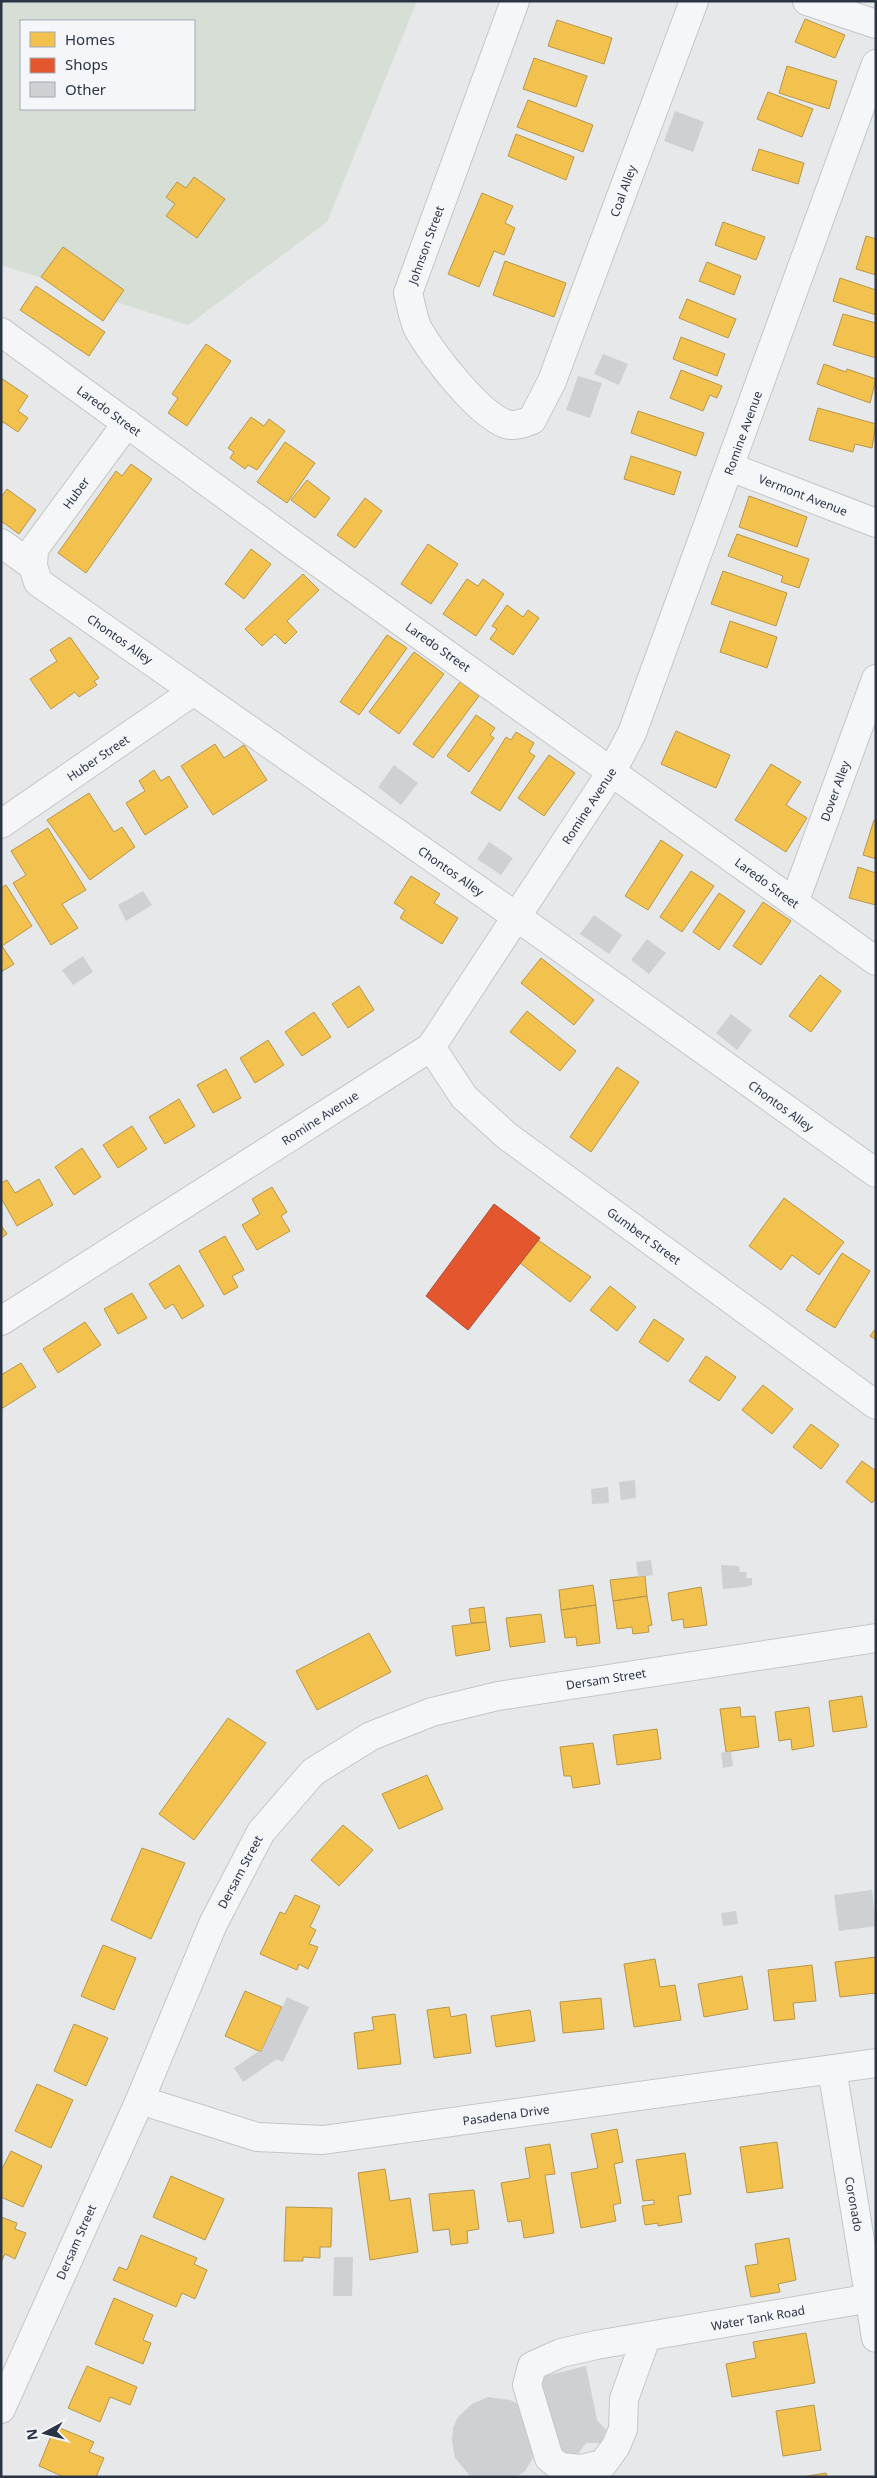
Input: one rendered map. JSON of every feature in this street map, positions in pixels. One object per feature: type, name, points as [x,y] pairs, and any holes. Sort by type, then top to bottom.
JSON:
[{"type":"street","name":"Johnson Street","points":[[515,1],[408,293],[417,328],[441,364],[484,409],[506,424],[519,424],[532,420],[552,381]]},
{"type":"street","name":"Coal Alley","points":[[552,381],[694,1]]},
{"type":"street","points":[[806,1],[876,24]]},
{"type":"street","name":"Romine Avenue","points":[[2,1320],[430,1047],[612,771],[632,733],[876,64]]},
{"type":"street","name":"Laredo Street","points":[[1,332],[876,962]]},
{"type":"street","name":"Huber","points":[[33,566],[34,550],[127,423]]},
{"type":"street","name":"Vermont Avenue","points":[[730,467],[876,523]]},
{"type":"street","points":[[1,543],[33,566]]},
{"type":"street","name":"Chontos Alley","points":[[33,566],[38,582],[516,917],[876,1173]]},
{"type":"street","name":"Dover Alley","points":[[794,903],[876,679]]},
{"type":"street","name":"Huber Street","points":[[1,824],[194,691]]},
{"type":"street","name":"Gumbert Street","points":[[430,1047],[464,1097],[507,1136],[876,1405]]},
{"type":"street","name":"Dersam Street","points":[[1,2409],[140,2100],[213,1924],[261,1832],[313,1772],[371,1736],[432,1712],[498,1696],[876,1638]]},
{"type":"street","name":"Pasadena Drive","points":[[140,2100],[257,2137],[323,2140],[876,2063]]},
{"type":"street","name":"Coronado","points":[[832,2069],[871,2298],[876,2338]]},
{"type":"street","name":"Water Tank Road","points":[[646,2338],[624,2399],[623,2429],[616,2446],[603,2464],[581,2469],[560,2467],[549,2458],[527,2384],[532,2366],[561,2353],[596,2345],[646,2338],[871,2298]]},
{"type":"shaded area","points":[[1,1],[417,1],[327,222],[188,325],[1,265]]},
{"type":"building: Homes","points":[[805,19],[845,35],[835,58],[795,42]]},
{"type":"building: Homes","points":[[557,20],[612,38],[604,64],[548,46]]},
{"type":"building: Homes","points":[[534,58],[587,76],[576,107],[523,89]]},
{"type":"building: Homes","points":[[787,66],[837,81],[829,109],[779,93]]},
{"type":"building: Homes","points":[[768,92],[813,109],[802,137],[757,119]]},
{"type":"building: Homes","points":[[528,100],[593,125],[583,152],[517,127]]},
{"type":"building: Homes","points":[[516,134],[574,157],[566,180],[508,156]]},
{"type":"building: Homes","points":[[759,149],[804,163],[798,184],[752,170]]},
{"type":"building: Homes","points":[[194,177],[225,199],[197,238],[166,216],[175,204],[166,197],[177,182],[186,188]]},
{"type":"building: Homes","points":[[482,193],[513,206],[505,223],[515,228],[504,255],[494,251],[479,287],[448,274]]},
{"type":"building: Homes","points":[[723,222],[765,237],[756,260],[715,245]]},
{"type":"building: Homes","points":[[866,236],[876,239],[876,275],[856,269]]},
{"type":"building: Homes","points":[[63,247],[124,290],[103,321],[41,277]]},
{"type":"building: Homes","points":[[505,261],[566,283],[554,317],[493,295]]},
{"type":"building: Homes","points":[[707,262],[741,276],[734,295],[699,281]]},
{"type":"building: Homes","points":[[840,278],[876,290],[876,315],[833,301]]},
{"type":"building: Homes","points":[[36,286],[105,332],[89,356],[20,310]]},
{"type":"building: Homes","points":[[687,299],[736,319],[728,338],[679,318]]},
{"type":"building: Homes","points":[[843,314],[876,323],[876,358],[833,345]]},
{"type":"building: Homes","points":[[681,337],[725,354],[717,376],[673,359]]},
{"type":"building: Homes","points":[[206,344],[231,361],[187,426],[168,413],[178,398],[172,394]]},
{"type":"building: Homes","points":[[824,364],[846,372],[847,369],[876,379],[870,403],[817,384]]},
{"type":"building: Homes","points":[[681,370],[722,386],[717,398],[710,395],[703,411],[670,398]]},
{"type":"building: Homes","points":[[1,378],[28,396],[18,411],[28,418],[18,432],[3,422],[1,425]]},
{"type":"building: Homes","points":[[818,408],[876,424],[872,448],[855,444],[853,452],[809,440]]},
{"type":"building: Homes","points":[[638,411],[704,433],[696,456],[631,433]]},
{"type":"building: Homes","points":[[251,417],[264,426],[269,419],[285,431],[257,470],[248,465],[245,469],[230,458],[234,452],[228,448]]},
{"type":"building: Homes","points":[[285,442],[315,463],[287,503],[257,482]]},
{"type":"building: Homes","points":[[631,456],[681,472],[674,495],[624,479]]},
{"type":"building: Homes","points":[[131,464],[152,479],[86,573],[58,553],[116,471],[122,476]]},
{"type":"building: Homes","points":[[307,480],[330,498],[315,518],[291,500]]},
{"type":"building: Homes","points":[[7,489],[36,510],[19,534],[1,521],[1,497]]},
{"type":"building: Homes","points":[[749,496],[807,517],[797,547],[739,527]]},
{"type":"building: Homes","points":[[365,498],[382,511],[355,548],[337,535]]},
{"type":"building: Homes","points":[[737,534],[809,559],[799,588],[781,582],[783,576],[728,556]]},
{"type":"building: Homes","points":[[428,544],[458,564],[431,604],[401,584]]},
{"type":"building: Homes","points":[[251,549],[271,564],[244,599],[225,584]]},
{"type":"building: Homes","points":[[723,571],[787,593],[776,626],[711,604]]},
{"type":"building: Homes","points":[[303,574],[319,590],[287,621],[297,632],[285,644],[275,634],[262,646],[245,629]]},
{"type":"building: Homes","points":[[467,579],[478,586],[483,579],[504,594],[476,636],[443,614]]},
{"type":"building: Homes","points":[[507,605],[523,617],[528,610],[539,618],[513,655],[490,639],[497,629],[492,626]]},
{"type":"building: Homes","points":[[730,621],[777,637],[767,668],[720,652]]},
{"type":"building: Homes","points":[[387,635],[407,648],[359,715],[340,702]]},
{"type":"building: Homes","points":[[70,637],[99,678],[94,681],[97,685],[79,697],[75,692],[51,709],[30,679],[57,661],[50,650]]},
{"type":"building: Homes","points":[[414,652],[444,674],[399,734],[369,712]]},
{"type":"building: Homes","points":[[460,682],[479,696],[433,758],[413,744]]},
{"type":"building: Homes","points":[[476,715],[495,728],[490,735],[494,738],[469,772],[447,756]]},
{"type":"building: Homes","points":[[676,731],[730,755],[716,788],[661,764]]},
{"type":"building: Homes","points":[[516,732],[534,743],[529,752],[535,756],[500,811],[471,793],[506,737],[511,740]]},
{"type":"building: Homes","points":[[215,744],[224,758],[244,745],[267,780],[213,815],[181,766]]},
{"type":"building: Homes","points":[[549,755],[575,773],[544,816],[518,798]]},
{"type":"building: Homes","points":[[771,764],[801,782],[786,805],[807,818],[786,852],[735,820]]},
{"type":"building: Homes","points":[[154,770],[161,781],[169,776],[188,807],[145,835],[126,803],[145,791],[139,781]]},
{"type":"building: Homes","points":[[89,793],[114,832],[122,827],[135,847],[90,880],[47,820]]},
{"type":"building: Homes","points":[[874,820],[876,820],[876,859],[863,855]]},
{"type":"building: Homes","points":[[48,828],[86,890],[62,904],[78,928],[51,945],[13,883],[26,875],[11,851]]},
{"type":"building: Homes","points":[[661,840],[683,855],[648,910],[625,896]]},
{"type":"building: Homes","points":[[858,867],[876,873],[876,905],[849,898]]},
{"type":"building: Homes","points":[[691,871],[714,886],[682,932],[660,917]]},
{"type":"building: Homes","points":[[411,876],[440,894],[434,903],[458,918],[442,944],[400,918],[405,910],[394,903]]},
{"type":"building: Homes","points":[[6,885],[32,926],[2,946],[14,964],[1,972],[1,888]]},
{"type":"building: Homes","points":[[719,893],[745,911],[719,950],[693,932]]},
{"type":"building: Homes","points":[[763,902],[791,921],[761,965],[733,946]]},
{"type":"building: Homes","points":[[541,958],[594,1000],[574,1025],[521,983]]},
{"type":"building: Homes","points":[[820,975],[841,991],[811,1032],[789,1016]]},
{"type":"building: Homes","points":[[359,986],[374,1010],[348,1028],[332,1004]]},
{"type":"building: Homes","points":[[527,1011],[576,1051],[560,1071],[510,1032]]},
{"type":"building: Homes","points":[[314,1012],[331,1037],[302,1056],[285,1032]]},
{"type":"building: Homes","points":[[268,1040],[284,1065],[255,1083],[240,1058]]},
{"type":"building: Homes","points":[[617,1067],[639,1082],[591,1152],[570,1137]]},
{"type":"building: Homes","points":[[226,1069],[241,1098],[213,1113],[197,1085]]},
{"type":"building: Homes","points":[[179,1099],[195,1126],[165,1144],[149,1117]]},
{"type":"building: Homes","points":[[132,1126],[147,1149],[118,1168],[103,1145]]},
{"type":"building: Homes","points":[[82,1148],[101,1177],[74,1195],[55,1167]]},
{"type":"building: Homes","points":[[39,1179],[53,1205],[17,1226],[1,1198],[1,1183],[7,1180],[15,1193]]},
{"type":"building: Homes","points":[[272,1187],[287,1212],[281,1216],[290,1231],[257,1250],[242,1225],[260,1214],[252,1199]]},
{"type":"building: Homes","points":[[784,1198],[844,1242],[819,1275],[792,1255],[781,1270],[749,1246]]},
{"type":"building: Homes","points":[[1,1225],[7,1234],[1,1238]]},
{"type":"building: Homes","points":[[225,1236],[244,1270],[232,1276],[238,1287],[224,1295],[199,1251]]},
{"type":"building: Homes","points":[[538,1240],[591,1277],[570,1302],[520,1263]]},
{"type":"building: Homes","points":[[842,1253],[870,1271],[835,1328],[806,1310]]},
{"type":"building: Homes","points":[[179,1265],[204,1306],[182,1319],[173,1304],[165,1309],[149,1284]]},
{"type":"building: Homes","points":[[610,1286],[636,1307],[617,1331],[590,1310]]},
{"type":"building: Homes","points":[[132,1293],[147,1318],[118,1334],[104,1309]]},
{"type":"building: Homes","points":[[654,1319],[684,1339],[668,1362],[639,1342]]},
{"type":"building: Homes","points":[[85,1322],[101,1345],[58,1373],[43,1349]]},
{"type":"building: Homes","points":[[876,1328],[876,1340],[870,1336]]},
{"type":"building: Homes","points":[[706,1356],[736,1377],[719,1401],[689,1381]]},
{"type":"building: Homes","points":[[21,1363],[36,1387],[1,1409],[1,1375]]},
{"type":"building: Homes","points":[[763,1385],[793,1409],[772,1434],[742,1410]]},
{"type":"building: Homes","points":[[811,1424],[839,1445],[821,1469],[793,1447]]},
{"type":"building: Homes","points":[[862,1461],[876,1471],[876,1498],[872,1503],[846,1482]]},
{"type":"building: Homes","points":[[645,1576],[647,1596],[613,1601],[610,1580]]},
{"type":"building: Homes","points":[[593,1585],[596,1605],[561,1610],[559,1590]]},
{"type":"building: Homes","points":[[701,1587],[707,1625],[684,1628],[683,1619],[672,1621],[668,1593]]},
{"type":"building: Homes","points":[[647,1596],[652,1625],[648,1626],[649,1632],[633,1634],[632,1627],[617,1629],[613,1601]]},
{"type":"building: Homes","points":[[596,1605],[600,1643],[577,1646],[576,1637],[565,1638],[561,1610]]},
{"type":"building: Homes","points":[[484,1607],[486,1622],[471,1623],[469,1609]]},
{"type":"building: Homes","points":[[541,1614],[545,1642],[510,1647],[506,1618]]},
{"type":"building: Homes","points":[[486,1622],[490,1650],[456,1656],[452,1626]]},
{"type":"building: Homes","points":[[369,1633],[391,1672],[317,1710],[296,1671]]},
{"type":"building: Homes","points":[[862,1696],[867,1727],[833,1732],[829,1701]]},
{"type":"building: Homes","points":[[740,1707],[741,1717],[755,1716],[759,1747],[726,1752],[720,1709]]},
{"type":"building: Homes","points":[[809,1707],[814,1746],[792,1750],[791,1739],[779,1741],[775,1712]]},
{"type":"building: Homes","points":[[228,1718],[266,1743],[194,1840],[159,1814]]},
{"type":"building: Homes","points":[[657,1729],[661,1759],[617,1765],[613,1735]]},
{"type":"building: Homes","points":[[593,1743],[600,1784],[573,1788],[571,1776],[564,1776],[560,1747]]},
{"type":"building: Homes","points":[[427,1775],[443,1809],[399,1829],[382,1794]]},
{"type":"building: Homes","points":[[343,1825],[373,1850],[339,1886],[311,1860]]},
{"type":"building: Homes","points":[[142,1848],[185,1863],[151,1939],[111,1920]]},
{"type":"building: Homes","points":[[295,1895],[320,1906],[310,1927],[316,1930],[309,1944],[318,1947],[308,1969],[299,1964],[297,1970],[260,1954],[280,1912],[285,1914]]},
{"type":"building: Homes","points":[[103,1945],[136,1958],[114,2010],[81,1996]]},
{"type":"building: Homes","points":[[876,1957],[876,1993],[840,1997],[835,1962]]},
{"type":"building: Homes","points":[[655,1959],[660,1987],[675,1985],[681,2020],[634,2027],[624,1964]]},
{"type":"building: Homes","points":[[812,1965],[816,2001],[793,2003],[795,2019],[774,2021],[768,1970]]},
{"type":"building: Homes","points":[[742,1976],[748,2009],[704,2017],[698,1984]]},
{"type":"building: Homes","points":[[245,1991],[282,2007],[261,2052],[225,2036]]},
{"type":"building: Homes","points":[[601,1998],[604,2029],[563,2033],[560,2002]]},
{"type":"building: Homes","points":[[449,2007],[451,2017],[466,2014],[471,2053],[434,2058],[427,2010]]},
{"type":"building: Homes","points":[[530,2010],[535,2041],[496,2047],[491,2016]]},
{"type":"building: Homes","points":[[395,2014],[401,2064],[358,2069],[354,2033],[374,2030],[372,2017]]},
{"type":"building: Homes","points":[[74,2024],[108,2038],[86,2086],[54,2071]]},
{"type":"building: Homes","points":[[37,2084],[73,2100],[51,2148],[15,2131]]},
{"type":"building: Homes","points":[[617,2129],[623,2162],[614,2164],[621,2203],[613,2205],[616,2221],[581,2228],[571,2173],[598,2168],[591,2134]]},
{"type":"building: Homes","points":[[777,2142],[783,2188],[747,2193],[740,2147]]},
{"type":"building: Homes","points":[[550,2144],[555,2174],[545,2175],[554,2233],[524,2238],[521,2220],[508,2222],[501,2183],[530,2178],[525,2148]]},
{"type":"building: Homes","points":[[11,2151],[42,2166],[23,2207],[1,2197],[1,2171]]},
{"type":"building: Homes","points":[[685,2153],[691,2194],[678,2196],[682,2222],[658,2226],[658,2223],[645,2225],[642,2206],[654,2204],[654,2200],[643,2201],[636,2160]]},
{"type":"building: Homes","points":[[385,2169],[390,2201],[410,2198],[418,2252],[370,2260],[358,2173]]},
{"type":"building: Homes","points":[[171,2176],[224,2199],[205,2240],[153,2217]]},
{"type":"building: Homes","points":[[474,2190],[479,2229],[467,2231],[468,2243],[451,2245],[449,2229],[433,2231],[429,2194]]},
{"type":"building: Homes","points":[[286,2207],[332,2208],[331,2247],[320,2247],[320,2258],[303,2257],[303,2261],[284,2261]]},
{"type":"building: Homes","points":[[1,2217],[17,2223],[15,2229],[26,2233],[15,2259],[5,2254],[1,2262]]},
{"type":"building: Homes","points":[[141,2235],[197,2258],[194,2264],[207,2270],[195,2299],[182,2293],[176,2307],[113,2280],[119,2267],[127,2270]]},
{"type":"building: Homes","points":[[789,2238],[796,2280],[778,2284],[780,2292],[751,2297],[745,2266],[758,2264],[755,2244]]},
{"type":"building: Homes","points":[[114,2298],[153,2315],[143,2340],[151,2343],[143,2364],[95,2344]]},
{"type":"building: Homes","points":[[806,2333],[815,2383],[732,2397],[726,2364],[756,2358],[753,2342]]},
{"type":"building: Homes","points":[[87,2366],[137,2387],[130,2405],[110,2397],[100,2422],[68,2408]]},
{"type":"building: Homes","points":[[814,2405],[821,2450],[783,2456],[776,2411]]},
{"type":"building: Homes","points":[[55,2426],[94,2442],[89,2452],[104,2458],[96,2477],[64,2477],[39,2466]]},
{"type":"building: Homes","points":[[826,2473],[827,2477],[802,2477]]},
{"type":"building: Shops","points":[[494,1204],[540,1238],[468,1330],[426,1296]]},
{"type":"building: Other","points":[[675,111],[704,122],[693,152],[664,141]]},
{"type":"building: Other","points":[[603,354],[628,364],[619,385],[594,374]]},
{"type":"building: Other","points":[[578,376],[602,383],[590,418],[566,410]]},
{"type":"building: Other","points":[[394,765],[418,783],[401,805],[378,787]]},
{"type":"building: Other","points":[[489,842],[513,858],[501,875],[477,859]]},
{"type":"building: Other","points":[[143,891],[152,905],[126,921],[118,905]]},
{"type":"building: Other","points":[[594,915],[622,935],[609,954],[580,934]]},
{"type":"building: Other","points":[[647,939],[666,953],[649,974],[631,960]]},
{"type":"building: Other","points":[[83,956],[93,972],[73,985],[62,970]]},
{"type":"building: Other","points":[[731,1014],[752,1030],[737,1050],[716,1033]]},
{"type":"building: Other","points":[[635,1480],[636,1498],[621,1500],[619,1482]]},
{"type":"building: Other","points":[[608,1487],[609,1503],[592,1504],[591,1489]]},
{"type":"building: Other","points":[[651,1560],[653,1575],[638,1577],[636,1562]]},
{"type":"building: Other","points":[[721,1565],[739,1566],[740,1572],[747,1572],[746,1578],[752,1578],[752,1585],[723,1589]]},
{"type":"building: Other","points":[[731,1751],[733,1766],[723,1768],[721,1753]]},
{"type":"building: Other","points":[[872,1890],[876,1926],[839,1931],[834,1895]]},
{"type":"building: Other","points":[[736,1911],[738,1924],[723,1926],[721,1913]]},
{"type":"building: Other","points":[[287,1997],[309,2007],[283,2062],[277,2059],[243,2082],[234,2068],[259,2051],[261,2052]]},
{"type":"building: Other","points":[[334,2257],[353,2257],[352,2296],[333,2296]]},
{"type":"building: Other","points":[[586,2366],[597,2420],[606,2430],[601,2443],[586,2443],[578,2454],[561,2455],[550,2420],[541,2377]]},
{"type":"building: Other","points":[[488,2397],[510,2400],[520,2405],[538,2444],[533,2458],[525,2471],[516,2477],[471,2477],[455,2458],[452,2440],[453,2428],[458,2417],[472,2404]]}]
